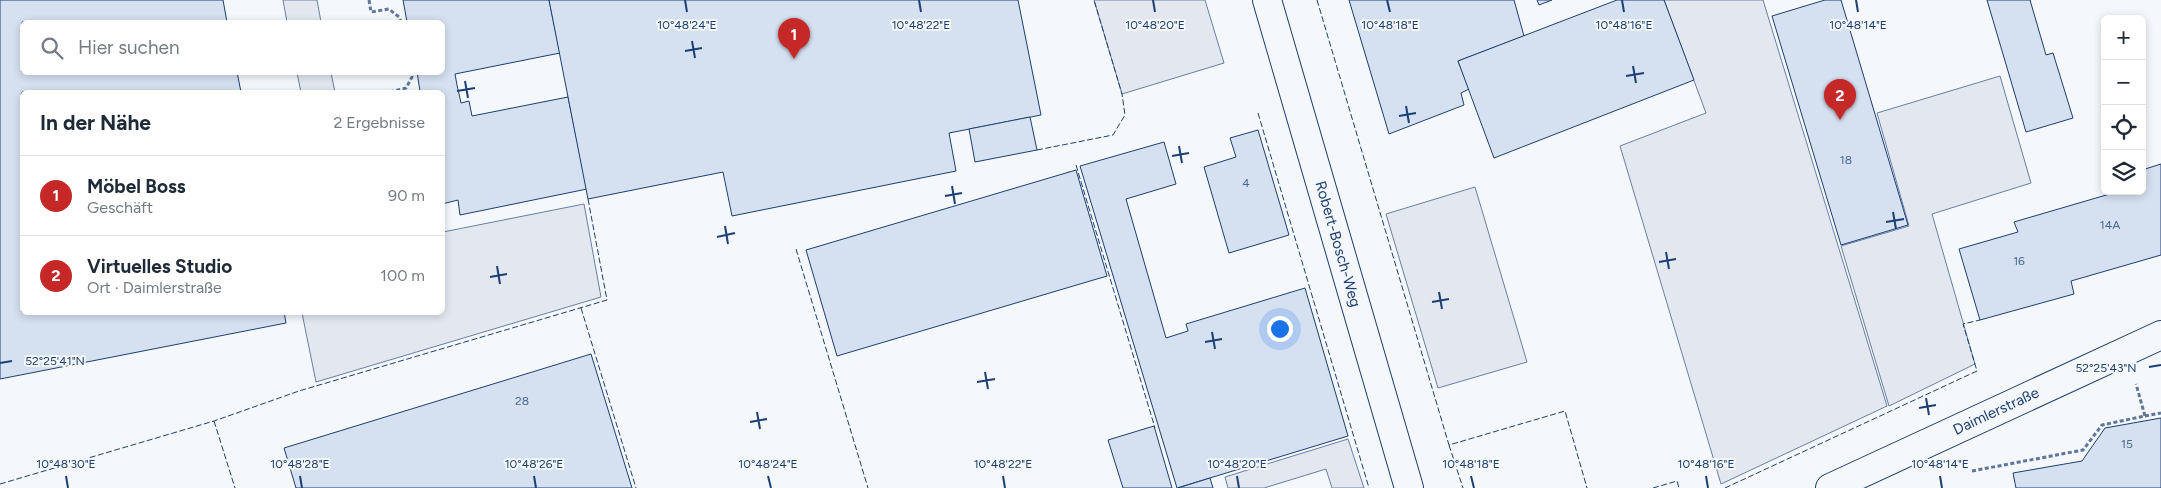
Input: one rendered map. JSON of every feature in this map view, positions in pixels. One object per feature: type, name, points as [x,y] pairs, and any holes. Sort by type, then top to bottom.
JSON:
[{"type":"street","name":"Robert-Bosch-Weg","points":[[1268,0],[1409,488]]},
{"type":"street","name":"Daimlerstraße","points":[[1830,488],[2161,335]]},
{"type":"path","points":[[369,0],[372,12],[389,9],[400,20]]},
{"type":"path","points":[[398,90],[406,88],[412,78],[412,75]]},
{"type":"path","points":[[2122,353],[2140,394],[2145,416]]},
{"type":"path","points":[[1972,471],[2083,450],[2102,424],[2161,414]]},
{"type":"shaded area","points":[[283,0],[317,0],[321,20],[287,20]]},
{"type":"shaded area","points":[[1094,0],[1205,0],[1224,63],[1122,94]]},
{"type":"shaded area","points":[[1664,0],[1763,0],[1887,406],[1721,484],[1620,146],[1706,113]]},
{"type":"shaded area","points":[[297,75],[331,75],[335,90],[301,90]]},
{"type":"shaded area","points":[[2000,76],[2031,183],[1932,214],[1975,364],[1889,406],[1841,246],[1909,226],[1877,113]]},
{"type":"shaded area","points":[[1475,187],[1527,362],[1438,388],[1386,214]]},
{"type":"shaded area","points":[[584,204],[601,297],[316,382],[302,315],[445,315],[445,232]]},
{"type":"shaded area","points":[[1348,439],[1364,488],[1332,488],[1326,469],[1264,488],[1228,488],[1225,477]]},
{"type":"building","points":[[0,0],[223,0],[227,20],[20,20],[20,75],[238,75],[241,90],[20,90],[20,315],[285,315],[286,323],[0,379]]},
{"type":"building","points":[[403,0],[549,0],[560,53],[455,74],[457,85],[461,103],[469,101],[472,116],[568,97],[587,189],[460,215],[458,200],[445,203],[445,90],[420,90],[417,75],[445,75],[445,20],[407,20]]},
{"type":"building","points":[[549,0],[1018,0],[1041,115],[949,133],[956,171],[732,216],[723,172],[588,199]]},
{"type":"building","points":[[1349,0],[1514,0],[1524,36],[1458,61],[1469,89],[1461,93],[1464,105],[1389,134]]},
{"type":"building","points":[[1537,0],[1552,0],[1539,5]]},
{"type":"building","points":[[1617,0],[1664,0],[1694,80],[1494,158],[1458,61]]},
{"type":"building","points":[[1825,0],[1841,0],[1908,225],[1841,245],[1772,16]]},
{"type":"building","points":[[1987,0],[2030,0],[2046,55],[2053,53],[2073,118],[2026,132]]},
{"type":"building","points":[[1030,117],[1037,150],[975,162],[969,129]]},
{"type":"building","points":[[1258,130],[1289,235],[1229,253],[1204,167],[1236,157],[1230,138]]},
{"type":"building","points":[[1164,142],[1176,184],[1126,199],[1166,338],[1188,331],[1186,324],[1305,288],[1348,436],[1177,488],[1080,166]]},
{"type":"building","points":[[2161,164],[2161,255],[2071,281],[2074,294],[1980,320],[1959,249],[2018,232],[2014,222],[2106,195],[2146,195],[2146,169]]},
{"type":"building","points":[[1076,170],[1107,276],[837,356],[806,250]]},
{"type":"building","points":[[591,354],[632,488],[296,488],[284,448]]},
{"type":"building","points":[[2161,418],[2161,488],[2016,488],[2013,473],[2082,461],[2105,428]]},
{"type":"building","points":[[1154,426],[1172,488],[1123,488],[1108,440]]},
{"type":"building","points":[[1210,478],[1213,488],[1178,488]]},
{"type":"fence","points":[[1037,150],[1113,135],[1125,115],[1122,94],[1094,0]]},
{"type":"fence","points":[[1317,0],[1449,445],[1565,411],[1587,488]]},
{"type":"fence","points":[[1258,113],[1369,488]]},
{"type":"fence","points":[[1076,165],[1155,428]]},
{"type":"fence","points":[[0,484],[214,421],[299,391],[607,300],[588,199]]},
{"type":"fence","points":[[796,249],[868,488]]},
{"type":"fence","points":[[581,308],[636,488]]},
{"type":"fence","points":[[1725,488],[1977,371],[1963,324],[1980,320]]},
{"type":"fence","points":[[214,421],[235,488]]},
{"type":"fence","points":[[1449,445],[1463,488]]},
{"type":"fence","points":[[1653,488],[1677,481],[1679,488]]},
{"type":"place","name":"Möbel Boss","points":[[794,59]]},
{"type":"place","name":"Virtuelles Studio","points":[[1840,120]]}]
